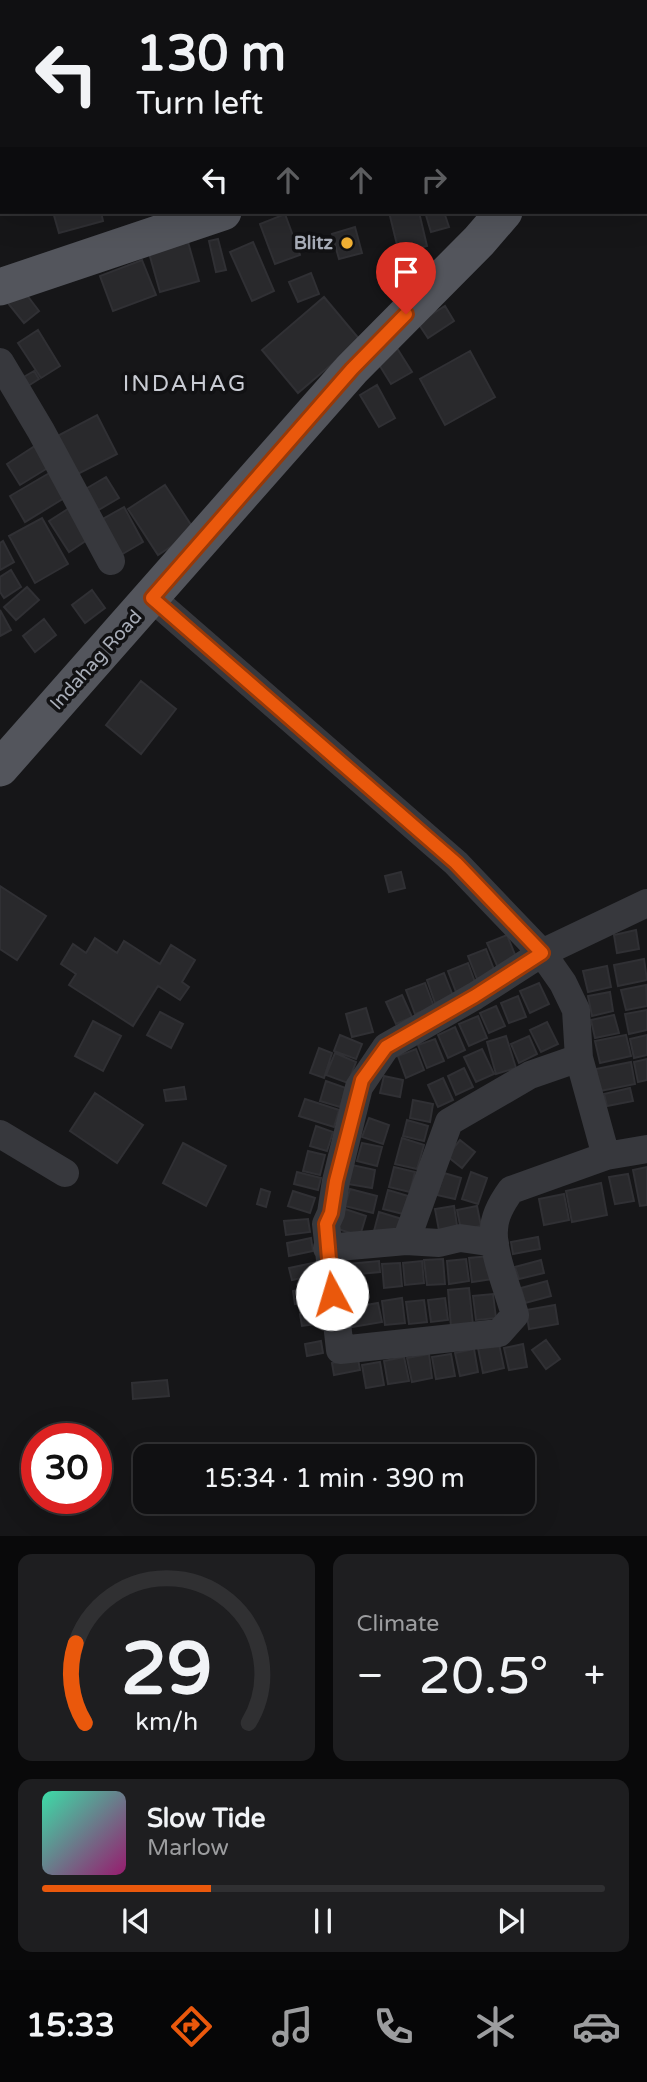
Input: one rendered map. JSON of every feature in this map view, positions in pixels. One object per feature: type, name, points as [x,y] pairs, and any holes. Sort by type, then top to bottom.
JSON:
[{"type":"main road","points":[[0,287],[217,214]]},
{"type":"main road","name":"Indahag Road","points":[[3,757],[152,598],[352,369],[502,214]]},
{"type":"street","points":[[0,362],[41,431],[111,561]]},
{"type":"street","points":[[152,598],[456,863],[542,953],[563,983],[576,1010],[579,1058],[606,1156]]},
{"type":"street","points":[[647,906],[542,953],[475,996],[386,1047],[370,1069],[359,1087],[331,1213],[326,1224],[340,1350],[499,1333],[514,1315],[495,1243],[494,1228],[497,1216],[512,1190],[606,1156],[647,1149]]},
{"type":"street","points":[[406,1241],[449,1122],[530,1075],[579,1058]]},
{"type":"street","points":[[0,1134],[65,1173]]},
{"type":"street","points":[[327,1248],[406,1241],[439,1242],[460,1238],[495,1243]]},
{"type":"building","points":[[54,214],[101,214],[103,221],[59,233]]},
{"type":"building","points":[[285,214],[300,255],[275,264],[260,224]]},
{"type":"building","points":[[389,214],[419,214],[427,246],[399,253]]},
{"type":"building","points":[[426,214],[445,214],[449,227],[431,232]]},
{"type":"building","name":"Blitz","points":[[355,227],[362,253],[339,259],[332,234]]},
{"type":"building","points":[[218,239],[226,270],[216,272],[209,241]]},
{"type":"building","points":[[188,242],[199,281],[160,292],[149,253]]},
{"type":"building","points":[[253,242],[274,291],[252,301],[230,252]]},
{"type":"building","points":[[142,260],[156,295],[113,311],[100,276]]},
{"type":"building","points":[[311,273],[319,294],[298,302],[289,282]]},
{"type":"building","points":[[23,290],[39,311],[24,323],[7,302]]},
{"type":"building","points":[[324,297],[360,340],[298,393],[262,350]]},
{"type":"building","points":[[445,306],[454,321],[428,338],[418,323]]},
{"type":"building","points":[[38,330],[60,366],[41,378],[18,343]]},
{"type":"building","points":[[395,345],[412,372],[391,384],[375,358]]},
{"type":"building","points":[[470,351],[495,397],[445,425],[420,379]]},
{"type":"building","points":[[34,371],[39,379],[28,386],[22,378]]},
{"type":"building","points":[[377,385],[395,418],[379,427],[360,395]]},
{"type":"building","points":[[97,415],[117,454],[70,478],[50,440]]},
{"type":"building","points":[[38,444],[51,466],[20,485],[7,464]]},
{"type":"building","points":[[51,472],[66,497],[25,522],[10,496]]},
{"type":"building","points":[[106,477],[119,498],[90,515],[77,494]]},
{"type":"building","points":[[165,485],[195,531],[158,555],[128,509]]},
{"type":"building","points":[[71,507],[90,538],[69,552],[49,521]]},
{"type":"building","points":[[124,507],[143,542],[114,559],[94,524]]},
{"type":"building","points":[[42,518],[68,564],[35,583],[9,536]]},
{"type":"building","points":[[3,541],[14,562],[0,570],[0,543]]},
{"type":"building","points":[[11,570],[21,587],[4,598],[0,592],[0,577]]},
{"type":"building","points":[[27,587],[39,600],[16,620],[4,607]]},
{"type":"building","points":[[92,590],[105,608],[85,623],[72,605]]},
{"type":"building","points":[[0,610],[11,630],[0,636]]},
{"type":"building","points":[[44,619],[56,635],[35,652],[23,636]]},
{"type":"building","points":[[141,681],[176,709],[141,754],[106,725]]},
{"type":"building","points":[[401,872],[405,888],[389,892],[385,876]]},
{"type":"building","points":[[0,886],[46,916],[17,960],[0,949]]},
{"type":"building","points":[[636,930],[639,949],[617,953],[614,935]]},
{"type":"building","points":[[507,935],[518,962],[499,970],[487,943]]},
{"type":"building","points":[[95,938],[117,953],[124,941],[160,964],[171,945],[195,960],[182,982],[189,987],[180,1000],[158,986],[133,1026],[69,985],[76,974],[61,964],[73,944],[86,953]]},
{"type":"building","points":[[486,949],[495,972],[477,979],[468,956]]},
{"type":"building","points":[[644,959],[647,980],[618,986],[614,965]]},
{"type":"building","points":[[468,963],[476,985],[456,992],[448,971]]},
{"type":"building","points":[[607,966],[611,987],[588,992],[583,971]]},
{"type":"building","points":[[444,973],[453,996],[435,1003],[427,980]]},
{"type":"building","points":[[425,983],[434,1007],[415,1014],[406,990]]},
{"type":"building","points":[[539,983],[549,1004],[530,1013],[520,991]]},
{"type":"building","points":[[646,985],[647,1006],[626,1010],[621,990]]},
{"type":"building","points":[[610,992],[613,1011],[592,1016],[588,996]]},
{"type":"building","points":[[402,995],[412,1017],[396,1024],[386,1002]]},
{"type":"building","points":[[518,996],[526,1017],[509,1023],[501,1003]]},
{"type":"building","points":[[496,1006],[505,1026],[489,1033],[480,1013]]},
{"type":"building","points":[[366,1008],[373,1032],[352,1037],[346,1014]]},
{"type":"building","points":[[647,1010],[647,1030],[629,1034],[625,1014]]},
{"type":"building","points":[[160,1012],[183,1024],[171,1048],[147,1035]]},
{"type":"building","points":[[614,1015],[619,1033],[595,1038],[591,1020]]},
{"type":"building","points":[[478,1016],[487,1038],[469,1046],[459,1024]]},
{"type":"building","points":[[93,1021],[121,1036],[103,1071],[75,1056]]},
{"type":"building","points":[[547,1022],[558,1044],[541,1052],[530,1030]]},
{"type":"building","points":[[455,1027],[465,1050],[448,1058],[438,1035]]},
{"type":"building","points":[[340,1035],[362,1044],[356,1059],[334,1051]]},
{"type":"building","points":[[626,1035],[631,1056],[600,1063],[595,1041]]},
{"type":"building","points":[[647,1035],[647,1055],[634,1058],[630,1039]]},
{"type":"building","points":[[506,1036],[516,1068],[496,1074],[487,1042]]},
{"type":"building","points":[[529,1036],[537,1054],[519,1063],[511,1044]]},
{"type":"building","points":[[435,1039],[444,1061],[427,1068],[418,1045]]},
{"type":"building","points":[[319,1048],[332,1053],[324,1078],[310,1073]]},
{"type":"building","points":[[416,1049],[424,1070],[406,1078],[398,1056]]},
{"type":"building","points":[[482,1049],[494,1074],[476,1082],[464,1057]]},
{"type":"building","points":[[335,1053],[356,1062],[348,1083],[326,1075]]},
{"type":"building","points":[[647,1059],[647,1080],[638,1082],[634,1062]]},
{"type":"building","points":[[631,1062],[635,1084],[600,1091],[596,1069]]},
{"type":"building","points":[[464,1068],[473,1087],[456,1095],[448,1076]]},
{"type":"building","points":[[384,1076],[403,1080],[400,1097],[380,1093]]},
{"type":"building","points":[[443,1078],[453,1100],[438,1107],[428,1085]]},
{"type":"building","points":[[326,1081],[346,1088],[340,1107],[320,1101]]},
{"type":"building","points":[[184,1087],[186,1099],[166,1101],[164,1090]]},
{"type":"building","points":[[630,1088],[633,1101],[607,1106],[604,1094]]},
{"type":"building","points":[[95,1093],[143,1125],[117,1163],[70,1131]]},
{"type":"building","points":[[305,1099],[339,1110],[334,1127],[299,1116]]},
{"type":"building","points":[[413,1100],[433,1104],[430,1122],[410,1118]]},
{"type":"building","points":[[369,1118],[389,1125],[383,1144],[362,1137]]},
{"type":"building","points":[[407,1120],[428,1126],[424,1141],[403,1136]]},
{"type":"building","points":[[316,1126],[333,1132],[327,1151],[310,1146]]},
{"type":"building","points":[[402,1138],[424,1145],[417,1169],[395,1164]]},
{"type":"building","points":[[460,1140],[475,1152],[462,1168],[447,1156]]},
{"type":"building","points":[[183,1143],[226,1166],[206,1206],[163,1183]]},
{"type":"building","points":[[362,1143],[382,1147],[377,1166],[357,1161]]},
{"type":"building","points":[[308,1151],[325,1155],[320,1175],[303,1171]]},
{"type":"building","points":[[352,1165],[375,1170],[372,1188],[348,1184]]},
{"type":"building","points":[[394,1167],[415,1172],[410,1192],[389,1187]]},
{"type":"building","points":[[647,1167],[647,1205],[640,1206],[633,1170]]},
{"type":"building","points":[[297,1172],[321,1178],[318,1190],[294,1184]]},
{"type":"building","points":[[471,1172],[487,1178],[478,1204],[462,1199]]},
{"type":"building","points":[[444,1173],[461,1178],[455,1199],[437,1195]]},
{"type":"building","points":[[628,1174],[634,1201],[615,1204],[609,1177]]},
{"type":"building","points":[[601,1183],[607,1215],[572,1222],[566,1191]]},
{"type":"building","points":[[261,1189],[270,1192],[266,1207],[257,1204]]},
{"type":"building","points":[[350,1189],[377,1196],[373,1213],[345,1206]]},
{"type":"building","points":[[388,1190],[408,1196],[403,1214],[383,1209]]},
{"type":"building","points":[[293,1191],[315,1198],[310,1213],[288,1206]]},
{"type":"building","points":[[564,1194],[569,1220],[544,1225],[539,1199]]},
{"type":"building","points":[[454,1206],[458,1232],[440,1236],[435,1209]]},
{"type":"building","points":[[477,1206],[481,1226],[461,1230],[457,1210]]},
{"type":"building","points":[[342,1208],[366,1216],[360,1236],[335,1228]]},
{"type":"building","points":[[379,1212],[402,1219],[397,1238],[374,1231]]},
{"type":"building","points":[[308,1219],[310,1232],[286,1235],[284,1221]]},
{"type":"building","points":[[538,1237],[540,1249],[513,1254],[511,1242]]},
{"type":"building","points":[[311,1238],[313,1251],[289,1256],[287,1243]]},
{"type":"building","points":[[490,1256],[493,1279],[472,1282],[469,1258]]},
{"type":"building","points":[[443,1259],[445,1284],[427,1285],[424,1260]]},
{"type":"building","points":[[466,1259],[469,1281],[449,1284],[447,1261]]},
{"type":"building","points":[[541,1260],[544,1273],[519,1279],[515,1267]]},
{"type":"building","points":[[379,1261],[380,1272],[349,1275],[348,1264]]},
{"type":"building","points":[[422,1261],[424,1283],[405,1285],[403,1263]]},
{"type":"building","points":[[313,1263],[315,1275],[292,1280],[289,1268]]},
{"type":"building","points":[[400,1263],[402,1286],[384,1288],[382,1264]]},
{"type":"building","points":[[547,1281],[551,1296],[525,1303],[521,1288]]},
{"type":"building","points":[[318,1286],[320,1299],[295,1304],[293,1291]]},
{"type":"building","points":[[356,1288],[358,1303],[344,1305],[341,1290]]},
{"type":"building","points":[[469,1288],[473,1325],[451,1327],[448,1290]]},
{"type":"building","points":[[493,1294],[496,1318],[476,1320],[473,1296]]},
{"type":"building","points":[[402,1298],[405,1323],[385,1325],[382,1301]]},
{"type":"building","points":[[445,1298],[448,1320],[431,1322],[428,1300]]},
{"type":"building","points":[[424,1300],[427,1322],[409,1324],[406,1302]]},
{"type":"building","points":[[378,1303],[382,1322],[346,1328],[343,1309]]},
{"type":"building","points":[[555,1305],[558,1324],[529,1329],[526,1310]]},
{"type":"building","points":[[322,1311],[324,1323],[302,1326],[300,1314]]},
{"type":"building","points":[[546,1340],[560,1359],[546,1369],[532,1350]]},
{"type":"building","points":[[321,1341],[323,1353],[307,1356],[305,1344]]},
{"type":"building","points":[[499,1344],[504,1368],[483,1373],[478,1348]]},
{"type":"building","points":[[523,1344],[527,1367],[509,1370],[504,1348]]},
{"type":"building","points":[[474,1349],[478,1372],[460,1376],[455,1353]]},
{"type":"building","points":[[429,1354],[432,1378],[412,1382],[407,1358]]},
{"type":"building","points":[[451,1354],[455,1376],[436,1379],[432,1357]]},
{"type":"building","points":[[404,1357],[409,1381],[388,1384],[384,1361]]},
{"type":"building","points":[[358,1359],[360,1370],[334,1375],[332,1363]]},
{"type":"building","points":[[380,1362],[384,1385],[366,1388],[362,1365]]},
{"type":"building","points":[[167,1380],[169,1396],[133,1399],[132,1383]]},
{"type":"place","name":"Blitz","points":[[347,243]]},
{"type":"district","name":"INDAHAG","points":[[185,384]]},
{"type":"route","points":[[332,1294],[326,1224],[331,1213],[336,1181],[362,1080],[386,1047],[475,996],[542,953],[456,863],[152,598],[352,369],[406,314]]}]
